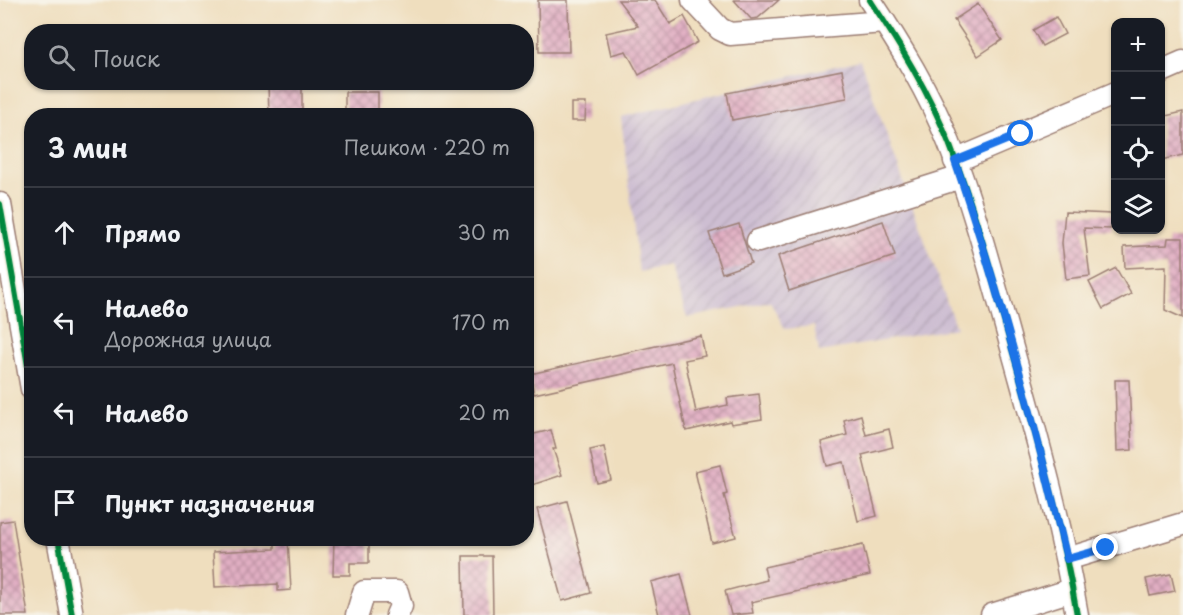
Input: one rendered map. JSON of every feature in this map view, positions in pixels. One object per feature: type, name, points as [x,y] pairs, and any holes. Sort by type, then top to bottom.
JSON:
[{"type":"street","points":[[693,0],[720,29],[730,34],[884,22]]},
{"type":"street","points":[[870,0],[932,105],[958,169],[980,234],[1042,453],[1067,559],[1077,615]]},
{"type":"street","points":[[1165,70],[1183,62]]},
{"type":"street","points":[[758,241],[958,169],[1111,95]]},
{"type":"street","points":[[0,204],[5,266],[24,353]]},
{"type":"street","points":[[1067,559],[1183,524]]},
{"type":"street","points":[[59,546],[72,615]]},
{"type":"street","points":[[992,615],[1072,590]]},
{"type":"street","points":[[357,615],[364,592],[397,592],[401,606],[397,615]]},
{"type":"shaded area","points":[[860,60],[956,328],[819,352],[814,326],[785,329],[770,301],[687,318],[670,265],[639,272],[621,117]]},
{"type":"building","points":[[538,0],[568,0],[569,52],[539,52]]},
{"type":"building","points":[[618,0],[655,0],[670,24],[684,16],[698,42],[639,75],[626,51],[611,55],[606,33],[638,26]]},
{"type":"building","points":[[734,0],[779,0],[758,18],[751,19]]},
{"type":"building","points":[[978,4],[1002,40],[978,56],[954,20]]},
{"type":"building","points":[[1056,17],[1065,34],[1042,46],[1033,30]]},
{"type":"building","points":[[842,70],[847,98],[732,120],[727,93]]},
{"type":"building","points":[[268,90],[302,90],[302,108],[269,108]]},
{"type":"building","points":[[345,92],[378,92],[378,108],[345,108]]},
{"type":"building","points":[[571,103],[586,103],[585,121],[571,121]]},
{"type":"building","points":[[1183,112],[1183,155],[1165,159],[1165,126],[1165,116]]},
{"type":"building","points":[[1065,212],[1111,214],[1111,229],[1084,228],[1090,276],[1066,279],[1062,243]]},
{"type":"building","points":[[883,221],[895,256],[789,291],[778,256]]},
{"type":"building","points":[[739,224],[751,263],[722,273],[709,233]]},
{"type":"building","points":[[1168,238],[1183,238],[1183,318],[1165,310],[1166,266],[1125,268],[1124,247],[1167,245]]},
{"type":"building","points":[[1116,268],[1131,294],[1103,309],[1089,282]]},
{"type":"building","points":[[701,336],[705,356],[685,360],[696,412],[728,405],[727,398],[759,394],[762,419],[731,424],[730,421],[686,431],[672,363],[534,394],[534,373]]},
{"type":"building","points":[[1115,380],[1129,380],[1132,450],[1117,451]]},
{"type":"building","points":[[861,415],[866,435],[889,429],[893,447],[862,455],[877,516],[858,521],[844,462],[827,466],[821,442],[847,435],[844,420]]},
{"type":"building","points":[[551,430],[556,449],[553,449],[562,475],[534,484],[534,434]]},
{"type":"building","points":[[604,447],[611,480],[597,483],[590,450]]},
{"type":"building","points":[[720,465],[727,494],[724,495],[736,537],[712,543],[695,471]]},
{"type":"building","points":[[567,501],[591,593],[562,601],[537,509]]},
{"type":"building","points":[[13,520],[28,615],[0,615],[0,522]]},
{"type":"building","points":[[863,545],[870,575],[751,602],[753,613],[731,615],[725,591],[767,580],[764,567]]},
{"type":"building","points":[[275,546],[288,546],[291,590],[278,591],[278,584],[215,587],[213,552],[275,549]]},
{"type":"building","points":[[334,546],[369,546],[369,563],[350,563],[350,575],[333,575]]},
{"type":"building","points":[[463,556],[492,556],[493,615],[464,615]]},
{"type":"building","points":[[681,574],[692,615],[659,615],[651,582]]},
{"type":"building","points":[[1171,574],[1175,591],[1150,596],[1146,579]]},
{"type":"cycle path","points":[[870,0],[923,87],[949,143],[968,195],[1041,452],[1077,615]]},
{"type":"cycle path","points":[[0,204],[24,343]]},
{"type":"cycle path","points":[[59,546],[72,615]]},
{"type":"route","points":[[1021,134],[955,161],[980,234],[1026,396],[1067,559],[1106,548]]}]
